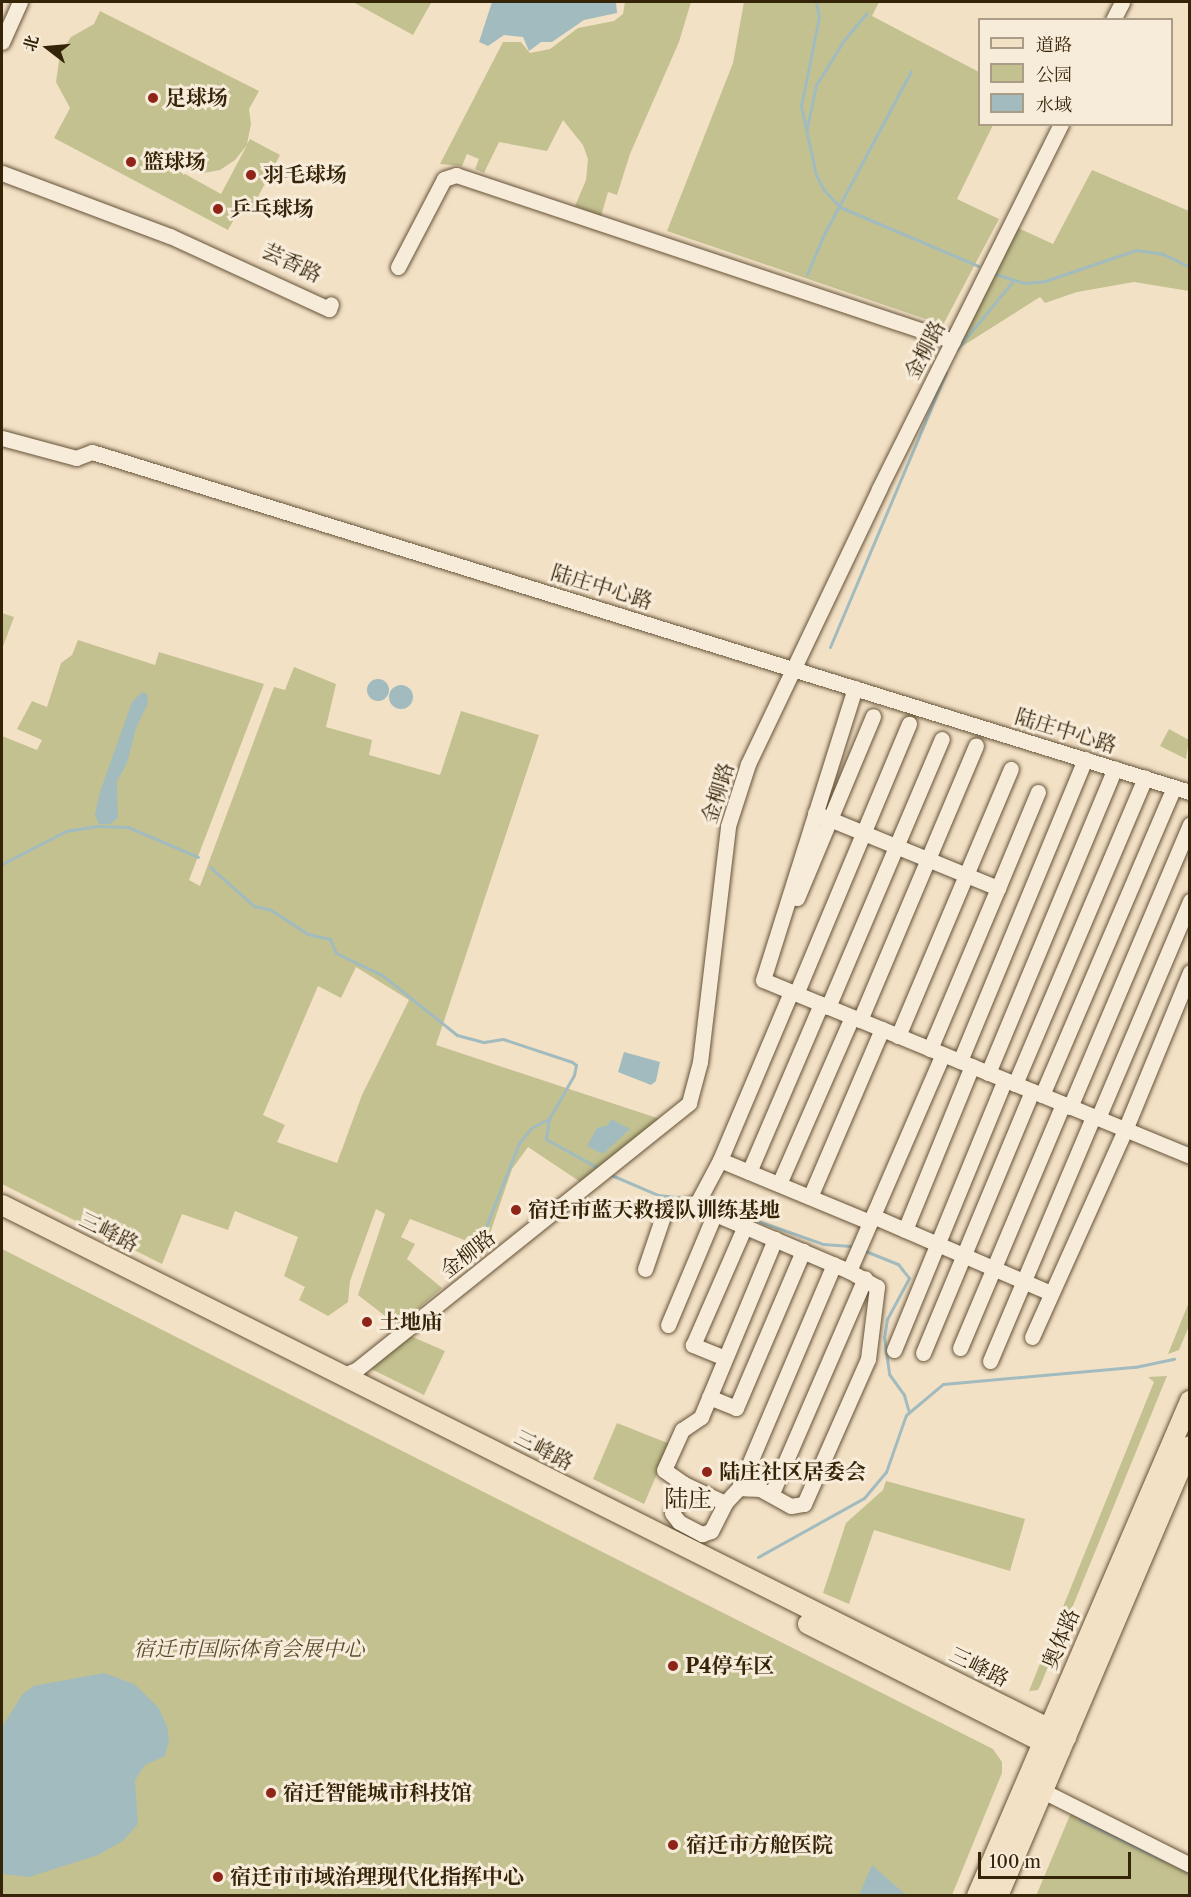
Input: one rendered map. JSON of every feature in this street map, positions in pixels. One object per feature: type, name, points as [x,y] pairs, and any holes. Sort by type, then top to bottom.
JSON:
[{"type":"main road","name":"三峰路","points":[[2,1205],[344,1375],[688,1556]]},
{"type":"main road","name":"三峰路","points":[[2,1219],[688,1556],[1054,1740]]},
{"type":"main road","name":"奥体路","points":[[998,1896],[1043,1791],[1054,1740],[1190,1401]]},
{"type":"main road","name":"奥体路","points":[[977,1896],[1054,1740],[1190,1446]]},
{"type":"street","points":[[2,25],[12,2]]},
{"type":"street","points":[[2,42],[20,2]]},
{"type":"street","points":[[1114,18],[1122,2]]},
{"type":"street","name":"金柳路","points":[[344,1375],[356,1370],[606,1172],[681,1112],[691,1099],[702,1049],[728,826],[748,764],[1060,126]]},
{"type":"street","name":"芸香路","points":[[2,164],[217,251],[331,304],[329,309],[170,236],[2,173]]},
{"type":"street","points":[[398,267],[444,179],[456,175],[953,341]]},
{"type":"street","name":"陆庄中心路","points":[[2,438],[76,458],[92,452],[1190,792]]},
{"type":"street","points":[[855,688],[763,980],[1190,1156]]},
{"type":"street","points":[[783,915],[795,904],[873,716]]},
{"type":"street","points":[[696,1205],[720,1160],[794,993],[909,724]]},
{"type":"street","points":[[749,1172],[825,1006],[942,739]]},
{"type":"street","points":[[779,1184],[929,860],[976,746]]},
{"type":"street","points":[[905,1230],[966,1064],[1085,759]]},
{"type":"street","points":[[988,1073],[1115,768]]},
{"type":"street","points":[[898,1036],[1011,769]]},
{"type":"street","points":[[894,1350],[1144,777]]},
{"type":"street","points":[[924,1353],[964,1255],[1174,787]]},
{"type":"street","points":[[849,1271],[937,1052],[998,888],[1038,792]]},
{"type":"street","points":[[815,813],[998,888]]},
{"type":"street","points":[[960,1348],[1190,824]]},
{"type":"street","points":[[990,1360],[1190,901]]},
{"type":"street","points":[[1032,1337],[1125,1130],[1190,972]]},
{"type":"street","points":[[810,1197],[882,1029]]},
{"type":"street","points":[[720,1160],[810,1197],[905,1230],[1051,1293]]},
{"type":"street","points":[[645,1269],[663,1216],[668,1210],[696,1205],[865,1278],[877,1287],[878,1294],[868,1359],[804,1504],[791,1506],[772,1493],[748,1485],[739,1488]]},
{"type":"street","points":[[668,1325],[715,1213]]},
{"type":"street","points":[[725,1358],[693,1345],[745,1226]]},
{"type":"street","points":[[725,1503],[684,1484],[664,1470],[682,1430],[698,1421],[775,1239]]},
{"type":"street","points":[[709,1397],[736,1408],[803,1251]]},
{"type":"street","points":[[684,1484],[672,1513],[679,1522],[702,1534],[711,1532],[725,1503],[739,1488],[834,1264]]},
{"type":"street","points":[[772,1493],[865,1278]]},
{"type":"street","points":[[688,1556],[694,1530]]},
{"type":"street","points":[[1043,1791],[1190,1865]]},
{"type":"green space","points":[[353,2],[430,2],[431,3],[413,35]]},
{"type":"green space","points":[[625,2],[691,2],[679,42],[630,154],[617,195],[608,192],[601,216],[575,206],[586,180],[588,159],[583,145],[563,120],[547,151],[499,142],[484,173],[475,169],[479,159],[467,154],[462,166],[440,164],[503,42],[521,42],[530,53],[550,49],[578,28],[614,21],[623,14]]},
{"type":"green space","points":[[744,2],[879,2],[872,16],[978,71],[978,126],[993,126],[957,199],[999,219],[943,325],[667,231],[733,63]]},
{"type":"green space","points":[[100,11],[259,91],[249,109],[251,124],[247,144],[250,139],[280,155],[251,210],[242,205],[228,230],[54,138],[70,108],[56,82],[60,54],[71,37],[94,24]],"holes":[[[247,145],[221,194],[176,169],[204,173],[220,170],[235,160]]]},
{"type":"green space","points":[[1092,170],[1189,211],[1189,291],[1134,282],[1077,292],[1045,303],[1040,297],[961,347],[958,342],[1016,227],[1053,244]]},
{"type":"green space","points":[[2,613],[14,617],[2,649]]},
{"type":"green space","points":[[78,640],[155,665],[159,652],[264,684],[189,880],[200,886],[274,687],[285,690],[294,667],[336,684],[326,727],[372,740],[369,755],[440,775],[461,711],[539,735],[436,1045],[663,1120],[582,1183],[528,1147],[512,1169],[485,1248],[410,1219],[401,1237],[415,1244],[407,1259],[442,1288],[398,1326],[358,1295],[385,1214],[376,1209],[350,1281],[348,1302],[328,1316],[299,1300],[305,1287],[284,1276],[298,1237],[235,1211],[228,1230],[182,1214],[162,1264],[2,1184],[2,736],[37,750],[42,740],[17,729],[32,701],[47,707],[61,663],[72,655]],"holes":[[[356,967],[409,1000],[362,1095],[337,1163],[277,1142],[285,1125],[263,1115],[318,986],[341,998]]]},
{"type":"green space","points":[[1169,729],[1189,740],[1186,759],[1160,746]]},
{"type":"green space","name":"宿迁市国际体育会展中心","points":[[2,1249],[993,1749],[1002,1762],[1002,1773],[952,1895],[2,1896]]},
{"type":"green space","points":[[1189,1302],[1189,1326],[1179,1350],[1168,1354]]},
{"type":"green space","points":[[406,1334],[445,1351],[424,1395],[365,1366]]},
{"type":"green space","points":[[1167,1376],[1041,1684],[1038,1690],[1029,1691],[1154,1382],[1148,1377]]},
{"type":"green space","points":[[617,1423],[670,1444],[644,1504],[593,1479]]},
{"type":"green space","points":[[886,1481],[1025,1519],[1010,1571],[874,1530],[849,1604],[823,1593],[846,1523],[883,1490]]},
{"type":"green space","points":[[1073,1808],[1189,1867],[1189,1895],[1036,1896]]},
{"type":"water","points":[[492,2],[616,2],[617,13],[584,20],[552,42],[541,42],[529,51],[523,37],[504,35],[488,46],[479,42]]},
{"type":"water","points":[[378,679],[386,682],[389,690],[386,698],[378,701],[370,698],[367,690],[370,682]]},
{"type":"water","points":[[401,685],[410,688],[413,697],[410,706],[401,709],[392,706],[389,697],[392,688]]},
{"type":"water","points":[[142,692],[147,694],[148,703],[136,728],[127,763],[117,781],[118,818],[110,824],[99,824],[95,815],[100,792],[132,702]]},
{"type":"water","points":[[624,1052],[660,1062],[656,1081],[651,1085],[618,1072]]},
{"type":"water","points":[[611,1119],[630,1129],[603,1154],[587,1146],[597,1128],[608,1125]]},
{"type":"water","points":[[104,1673],[134,1684],[158,1707],[167,1726],[169,1740],[165,1756],[145,1765],[135,1780],[138,1824],[124,1840],[98,1855],[29,1877],[2,1874],[2,1727],[22,1695],[33,1686]]},
{"type":"water","points":[[872,1865],[906,1895],[859,1895]]},
{"type":"waterway","points":[[816,2],[819,17],[801,106],[816,175],[824,190],[840,207],[978,266]]},
{"type":"waterway","points":[[807,128],[816,85],[844,40],[867,13]]},
{"type":"waterway","points":[[807,274],[822,238],[911,71]]},
{"type":"waterway","points":[[993,273],[1024,283],[1045,281],[1136,250],[1163,254],[1190,267]]},
{"type":"waterway","points":[[956,350],[1014,280]]},
{"type":"waterway","points":[[830,647],[946,372]]},
{"type":"waterway","points":[[2,864],[66,831],[96,826],[128,827],[198,857]]},
{"type":"waterway","points":[[210,867],[254,906],[271,910],[308,934],[330,939],[336,953],[382,975],[457,1035],[484,1042],[503,1039],[576,1065],[574,1075],[549,1119],[546,1139],[598,1168]]},
{"type":"waterway","points":[[481,1239],[519,1143],[531,1128],[549,1119]]},
{"type":"waterway","points":[[609,1174],[658,1195],[688,1198]]},
{"type":"waterway","points":[[708,1203],[823,1244],[854,1246]]},
{"type":"waterway","points":[[863,1250],[898,1264],[909,1278],[887,1319],[884,1337],[889,1374],[904,1395],[909,1412]]},
{"type":"waterway","points":[[758,1557],[864,1498],[886,1472],[906,1415],[943,1384],[1135,1367],[1174,1359]]},
{"type":"waterway","points":[[1080,1820],[1165,1861]]},
{"type":"waterway","points":[[1176,1866],[1190,1873]]},
{"type":"place","name":"足球场","points":[[153,98]]},
{"type":"place","name":"篮球场","points":[[131,162]]},
{"type":"place","name":"羽毛球场","points":[[251,175]]},
{"type":"place","name":"乒乓球场","points":[[218,209]]},
{"type":"place","name":"宿迁市蓝天救援队训练基地","points":[[516,1210]]},
{"type":"place","name":"土地庙","points":[[367,1322]]},
{"type":"place","name":"陆庄社区居委会","points":[[707,1472]]},
{"type":"place","name":"P4停车区","points":[[673,1666]]},
{"type":"place","name":"宿迁智能城市科技馆","points":[[271,1793]]},
{"type":"place","name":"宿迁市方舱医院","points":[[673,1845]]},
{"type":"place","name":"宿迁市市域治理现代化指挥中心","points":[[218,1877]]},
{"type":"district","name":"陆庄","points":[[688,1499]]}]
